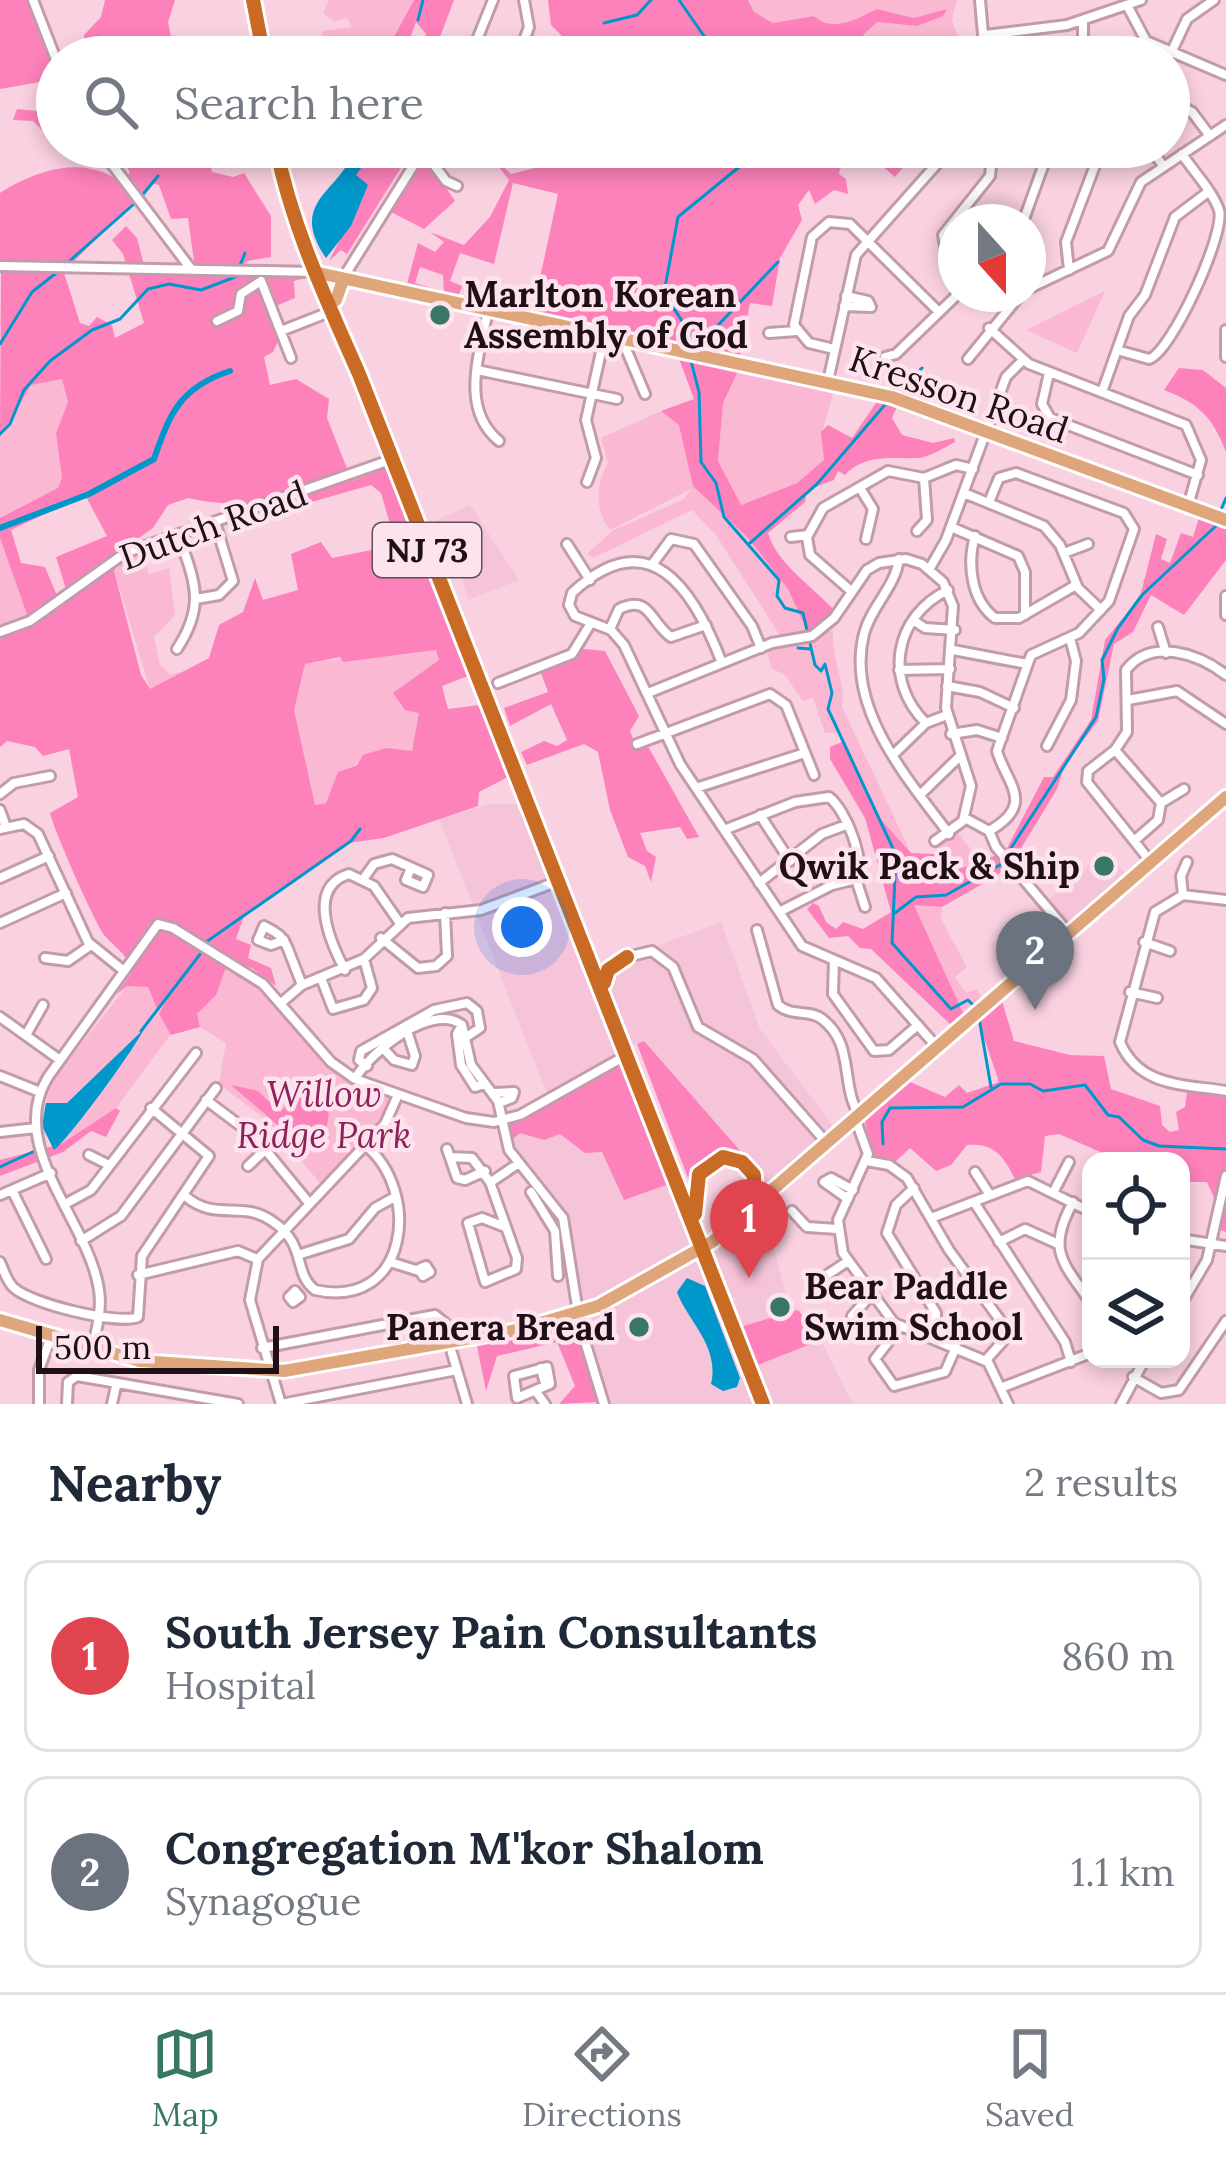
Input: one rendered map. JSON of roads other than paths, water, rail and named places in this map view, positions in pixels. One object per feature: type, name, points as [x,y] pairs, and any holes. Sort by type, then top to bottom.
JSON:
[{"type":"highway","points":[[249,0],[257,36]]},
{"type":"highway","name":"NJ 73","points":[[284,168],[306,252],[319,273]]},
{"type":"highway","name":"NJ 73","points":[[285,168],[319,273],[767,1404]]},
{"type":"highway","points":[[296,270],[306,252]]},
{"type":"highway","name":"NJ 73","points":[[334,306],[491,685],[560,880],[705,1247]]},
{"type":"highway","points":[[595,960],[606,964],[627,957]]},
{"type":"highway","points":[[604,983],[608,970],[627,957]]},
{"type":"highway","points":[[695,1214],[699,1174],[723,1157],[742,1162],[754,1175],[754,1207]]},
{"type":"main road","name":"Kresson Road","points":[[319,273],[893,397],[988,427],[1226,520]]},
{"type":"main road","points":[[334,306],[343,280]]},
{"type":"main road","points":[[0,1318],[71,1342],[172,1362],[268,1369],[450,1346],[577,1312],[705,1247],[1226,797]]},
{"type":"main road","points":[[0,1318],[51,1337],[159,1364],[268,1369],[356,1362],[577,1312]]},
{"type":"street","points":[[33,0],[47,36]]},
{"type":"street","points":[[479,36],[494,0]]},
{"type":"street","points":[[524,0],[529,27],[526,36]]},
{"type":"street","points":[[980,0],[986,35],[1083,21],[1142,0]]},
{"type":"street","points":[[1179,36],[1187,19],[1214,0]]},
{"type":"street","points":[[1129,8],[1143,36]]},
{"type":"street","points":[[1083,21],[1083,36]]},
{"type":"street","points":[[1190,62],[1226,76]]},
{"type":"street","points":[[1190,111],[1210,136]]},
{"type":"street","points":[[1190,149],[1226,125]]},
{"type":"street","points":[[1118,350],[1149,359],[1164,352],[1188,307],[1220,221],[1190,166]]},
{"type":"street","points":[[115,168],[191,270]]},
{"type":"street","points":[[343,280],[412,168]]},
{"type":"street","points":[[437,168],[446,181],[458,186]]},
{"type":"street","points":[[828,381],[854,260],[933,168]]},
{"type":"street","points":[[969,204],[991,176],[992,168]]},
{"type":"street","points":[[1030,204],[1043,168]]},
{"type":"street","points":[[1069,270],[1066,242],[1094,168]]},
{"type":"street","points":[[1046,281],[1112,247],[1137,187],[1161,168]]},
{"type":"street","points":[[1102,392],[1174,217],[1208,193]]},
{"type":"street","points":[[796,331],[815,232],[838,220],[868,240],[938,311]]},
{"type":"street","points":[[0,266],[319,273]]},
{"type":"street","points":[[217,321],[238,310],[241,294],[261,281],[291,358]]},
{"type":"street","points":[[280,331],[334,306]]},
{"type":"street","points":[[488,309],[472,391],[491,434],[500,441]]},
{"type":"street","points":[[885,357],[896,354],[939,312]]},
{"type":"street","points":[[968,359],[1005,312]]},
{"type":"street","points":[[989,328],[1022,361],[1186,425],[1201,456],[1188,506]]},
{"type":"street","points":[[1226,330],[1226,357]]},
{"type":"street","points":[[769,333],[796,331],[809,343],[834,349]]},
{"type":"street","points":[[587,482],[596,464],[586,425],[613,334]]},
{"type":"street","points":[[613,334],[644,394]]},
{"type":"street","points":[[930,568],[951,527],[988,427],[1022,361]]},
{"type":"street","points":[[477,370],[617,399]]},
{"type":"street","points":[[1049,373],[1042,404],[1050,418],[1198,475]]},
{"type":"street","points":[[851,591],[815,563],[808,535],[829,503],[888,471],[924,478],[956,465],[973,469]]},
{"type":"street","name":"Dutch Road","points":[[0,632],[30,621],[112,560],[372,467],[398,467]]},
{"type":"street","points":[[989,502],[999,478],[1016,473],[1128,515],[1133,534],[1116,589],[1101,610],[1070,638],[1040,648],[1027,664],[997,754],[1017,788],[1016,799],[1004,820],[989,830]]},
{"type":"street","points":[[917,532],[924,528],[928,511],[924,478]]},
{"type":"street","points":[[860,488],[873,509],[866,539]]},
{"type":"street","points":[[964,493],[1044,526],[1064,553],[1076,585],[1101,610]]},
{"type":"street","points":[[196,599],[220,595],[233,581],[214,521]]},
{"type":"street","points":[[951,527],[1022,560],[1025,615]]},
{"type":"street","points":[[177,649],[196,620],[196,599],[178,534]]},
{"type":"street","points":[[791,537],[808,535]]},
{"type":"street","points":[[975,536],[970,570],[985,608],[1001,620],[1025,615],[1076,585]]},
{"type":"street","points":[[653,562],[671,539],[694,544],[752,626],[761,648]]},
{"type":"street","points":[[567,544],[590,580]]},
{"type":"street","points":[[1064,553],[1088,544]]},
{"type":"street","points":[[898,559],[894,580],[867,623],[860,672],[863,693],[893,754],[949,834]]},
{"type":"street","points":[[648,693],[761,648],[820,631],[867,570],[898,559],[930,568],[948,590],[955,630],[947,715],[971,786],[964,818],[935,841]]},
{"type":"street","points":[[722,663],[706,625],[669,572],[653,562],[622,563],[577,588],[569,605],[575,616],[610,629],[696,788],[806,950],[876,978],[937,1047]]},
{"type":"street","points":[[926,723],[907,698],[899,670],[901,640],[933,597],[948,590]]},
{"type":"street","points":[[1226,596],[1226,615]]},
{"type":"street","points":[[610,629],[619,609],[634,603],[648,608],[670,637],[706,625]]},
{"type":"street","points":[[913,620],[925,628],[955,630]]},
{"type":"street","points":[[491,685],[572,654],[591,623]]},
{"type":"street","points":[[1158,627],[1166,653]]},
{"type":"street","points":[[1047,746],[1071,700],[1076,661],[1070,638]]},
{"type":"street","points":[[953,650],[1027,664]]},
{"type":"street","points":[[1151,862],[1087,782],[1092,766],[1115,750],[1129,726],[1124,675],[1131,663],[1166,653],[1202,657],[1226,675]]},
{"type":"street","points":[[899,670],[950,669]]},
{"type":"street","points":[[947,686],[980,692],[1014,708]]},
{"type":"street","points":[[1128,700],[1177,692],[1226,724]]},
{"type":"street","points":[[638,744],[770,694],[785,705],[814,775]]},
{"type":"street","points":[[893,754],[926,723],[947,715]]},
{"type":"street","points":[[951,734],[977,730],[1002,738]]},
{"type":"street","points":[[1115,750],[1161,803]]},
{"type":"street","points":[[696,788],[805,753]]},
{"type":"street","points":[[920,795],[960,757]]},
{"type":"street","points":[[0,794],[14,783],[50,776]]},
{"type":"street","points":[[1134,841],[1158,820],[1161,803],[1184,789]]},
{"type":"street","points":[[724,830],[823,795],[839,806],[861,866],[856,880],[865,907]]},
{"type":"street","points":[[0,811],[3,828],[32,827],[91,945],[124,971]]},
{"type":"street","points":[[760,815],[790,861]]},
{"type":"street","points":[[964,818],[989,830],[1003,856],[1068,932]]},
{"type":"street","points":[[759,883],[822,834],[846,825]]},
{"type":"street","points":[[0,878],[49,856]]},
{"type":"street","points":[[364,878],[385,859],[411,868]]},
{"type":"street","points":[[1179,896],[1187,862]]},
{"type":"street","points":[[345,970],[327,929],[327,893],[342,876],[364,878],[399,922]]},
{"type":"street","points":[[281,1003],[302,985],[364,959],[399,922],[481,910],[560,880]]},
{"type":"street","points":[[779,912],[832,885],[856,880]]},
{"type":"street","points":[[0,923],[66,893]]},
{"type":"street","points":[[1226,900],[1179,896],[1155,912],[1120,1042],[1134,1066],[1159,1081],[1226,1091]]},
{"type":"street","points":[[381,938],[415,967],[436,966],[447,956],[445,913]]},
{"type":"street","points":[[92,1346],[99,1315],[98,1282],[36,1128],[40,1092],[160,923],[244,970],[281,1003],[332,1062],[357,1080],[397,1097],[498,1121],[631,1060]]},
{"type":"street","points":[[757,930],[778,1005],[822,1019],[847,1055],[849,1097],[867,1143],[867,1161],[837,1228],[848,1261],[900,1327],[986,1360],[1008,1404]]},
{"type":"street","points":[[284,940],[302,985]]},
{"type":"street","points":[[1144,942],[1170,951]]},
{"type":"street","points":[[45,958],[68,961],[91,945]]},
{"type":"street","points":[[627,957],[652,951],[668,958],[700,1029],[753,1059],[827,1143]]},
{"type":"street","points":[[321,979],[334,1009],[364,1000],[371,988],[364,959]]},
{"type":"street","points":[[833,960],[833,994],[874,1051],[889,1050],[917,1025]]},
{"type":"street","points":[[1130,992],[1157,998]]},
{"type":"street","points":[[366,1065],[358,1055],[367,1047],[445,1006],[464,1002],[475,1008],[480,1028],[467,1036]]},
{"type":"street","points":[[26,1035],[43,1005]]},
{"type":"street","points":[[0,1017],[60,1060]]},
{"type":"street","points":[[357,1080],[380,1050],[408,1034],[439,1018],[462,1025],[471,1065],[491,1092],[506,1145],[562,1218],[577,1312],[604,1404]]},
{"type":"street","points":[[462,1025],[457,1034],[462,1069],[475,1087],[491,1092]]},
{"type":"street","points":[[380,1050],[412,1065],[415,1056],[408,1034]]},
{"type":"street","points":[[65,1204],[88,1193],[196,1053]]},
{"type":"street","points":[[0,1076],[40,1092]]},
{"type":"street","points":[[81,1241],[118,1220],[216,1088]]},
{"type":"street","points":[[491,1092],[498,1121]]},
{"type":"street","points":[[397,1097],[385,1124],[258,1259],[250,1300],[280,1404],[324,1400],[457,1370]]},
{"type":"street","points":[[206,1100],[251,1132],[309,1203]]},
{"type":"street","points":[[0,1262],[20,1292],[99,1315],[138,1317],[138,1275],[144,1252],[209,1156],[151,1108]]},
{"type":"street","points":[[0,1132],[36,1128]]},
{"type":"street","points":[[308,1284],[325,1292],[366,1285],[390,1262],[401,1238],[381,1162],[365,1144]]},
{"type":"street","points":[[248,1166],[265,1150]]},
{"type":"street","points":[[485,1171],[465,1180],[458,1178],[448,1153],[472,1158],[485,1171],[518,1263],[518,1284]]},
{"type":"street","points":[[89,1155],[110,1165]]},
{"type":"street","points":[[867,1161],[893,1168],[914,1188],[1003,1324],[1003,1341],[986,1360]]},
{"type":"street","points":[[1054,1191],[1069,1162]]},
{"type":"street","points":[[490,1182],[520,1163]]},
{"type":"street","points":[[975,1172],[990,1195]]},
{"type":"street","points":[[0,1195],[51,1173]]},
{"type":"street","points":[[1190,1285],[1204,1268],[1226,1176]]},
{"type":"street","points":[[931,1218],[1028,1180],[1082,1207]]},
{"type":"street","points":[[914,1188],[896,1205],[887,1233],[937,1313],[935,1340]]},
{"type":"street","points":[[12,1190],[46,1259]]},
{"type":"street","points":[[531,1192],[555,1231],[558,1276]]},
{"type":"street","points":[[184,1196],[207,1212],[250,1211],[283,1229],[301,1254],[308,1284]]},
{"type":"street","points":[[301,1254],[349,1239],[375,1208],[393,1198]]},
{"type":"street","points":[[974,1202],[1065,1342],[1071,1362]]},
{"type":"street","points":[[1056,1243],[1072,1202]]},
{"type":"street","points":[[792,1211],[807,1228],[837,1228]]},
{"type":"street","points":[[505,1227],[482,1218],[468,1223],[482,1280],[496,1280],[518,1263]]},
{"type":"street","points":[[998,1243],[1025,1229],[1056,1243],[1082,1288]]},
{"type":"street","points":[[1190,1240],[1226,1246]]},
{"type":"street","points":[[138,1275],[238,1251],[258,1259]]},
{"type":"street","points":[[827,1275],[848,1261]]},
{"type":"street","points":[[390,1262],[419,1271]]},
{"type":"street","points":[[558,1263],[571,1263]]},
{"type":"street","points":[[298,1293],[308,1284]]},
{"type":"street","points":[[852,1316],[872,1295]]},
{"type":"street","points":[[262,1348],[431,1315],[443,1320],[467,1404]]},
{"type":"street","points":[[1133,1377],[1161,1393],[1178,1390],[1226,1322]]},
{"type":"street","points":[[900,1327],[875,1355],[880,1371],[894,1386],[945,1372],[956,1347]]},
{"type":"street","points":[[39,1404],[38,1375],[51,1337]]},
{"type":"street","points":[[1003,1387],[1082,1357]]},
{"type":"street","points":[[541,1368],[544,1380]]},
{"type":"street","points":[[1120,1404],[1139,1368]]},
{"type":"street","points":[[550,1369],[553,1379],[537,1393],[518,1398],[513,1378],[550,1369]]},
{"type":"street","points":[[67,1404],[73,1377],[164,1400],[238,1404]]},
{"type":"street","points":[[112,1404],[116,1385]]},
{"type":"street","points":[[537,1393],[544,1404]]},
{"type":"water","points":[[344,168],[361,168],[356,175],[368,185],[351,226],[326,258],[312,222],[322,196]]},
{"type":"water","points":[[144,1029],[54,1150],[42,1126],[46,1103],[67,1103]]},
{"type":"water","points":[[687,1278],[705,1286],[740,1378],[737,1387],[723,1391],[711,1384],[707,1346],[677,1292]]},
{"type":"waterway","points":[[418,20],[423,0]]},
{"type":"waterway","points":[[604,23],[637,15],[651,0]]},
{"type":"waterway","points":[[679,0],[704,36]]},
{"type":"waterway","points":[[691,351],[689,332],[664,293],[678,217],[738,168]]},
{"type":"waterway","points":[[140,198],[158,176]]},
{"type":"waterway","points":[[65,265],[135,203]]},
{"type":"waterway","points":[[239,268],[245,253]]},
{"type":"waterway","points":[[694,343],[705,339],[778,262]]},
{"type":"waterway","points":[[0,344],[32,292],[60,270]]},
{"type":"waterway","points":[[0,434],[10,424],[24,390],[50,361],[92,330],[120,319],[148,289],[169,284],[201,290],[243,274]]},
{"type":"waterway","points":[[691,361],[699,392],[701,462],[716,483],[724,517],[779,580],[777,596],[785,608],[803,613],[815,665],[821,671],[825,664],[832,693],[828,709],[896,855],[892,943],[951,1009],[968,1000],[974,1006]]},
{"type":"waterway","points":[[898,392],[922,368]]},
{"type":"waterway","points":[[0,528],[89,494],[154,459],[180,403],[200,385],[230,371]]},
{"type":"waterway","points":[[750,543],[817,484],[889,400]]},
{"type":"waterway","points":[[1220,512],[1226,498]]},
{"type":"waterway","points":[[895,913],[916,897],[946,895],[1000,865],[1096,717],[1104,679],[1102,660],[1118,628],[1142,595],[1219,523]]},
{"type":"waterway","points":[[798,648],[811,649]]},
{"type":"waterway","points":[[206,942],[351,841],[360,829]]},
{"type":"waterway","points":[[141,1031],[201,953]]},
{"type":"waterway","points":[[979,1018],[991,1087]]},
{"type":"waterway","points":[[883,1144],[882,1122],[890,1108],[963,1107],[1001,1084],[1030,1084],[1043,1091],[1085,1085],[1108,1115],[1119,1117],[1143,1140],[1159,1146],[1226,1149]]},
{"type":"waterway","points":[[0,1167],[37,1150]]},
{"type":"place","name":"Marlton Korean Assembly of God","points":[[440,315]]},
{"type":"place","name":"Qwik Pack & Ship","points":[[1104,866]]},
{"type":"place","name":"Congregation M'kor Shalom","points":[[1035,1010]]},
{"type":"place","name":"South Jersey Pain Consultants","points":[[749,1278]]},
{"type":"place","name":"Bear Paddle Swim School","points":[[780,1307]]},
{"type":"place","name":"Panera Bread","points":[[639,1327]]},
{"type":"park label","name":"Willow Ridge Park","points":[[324,1114]]}]
